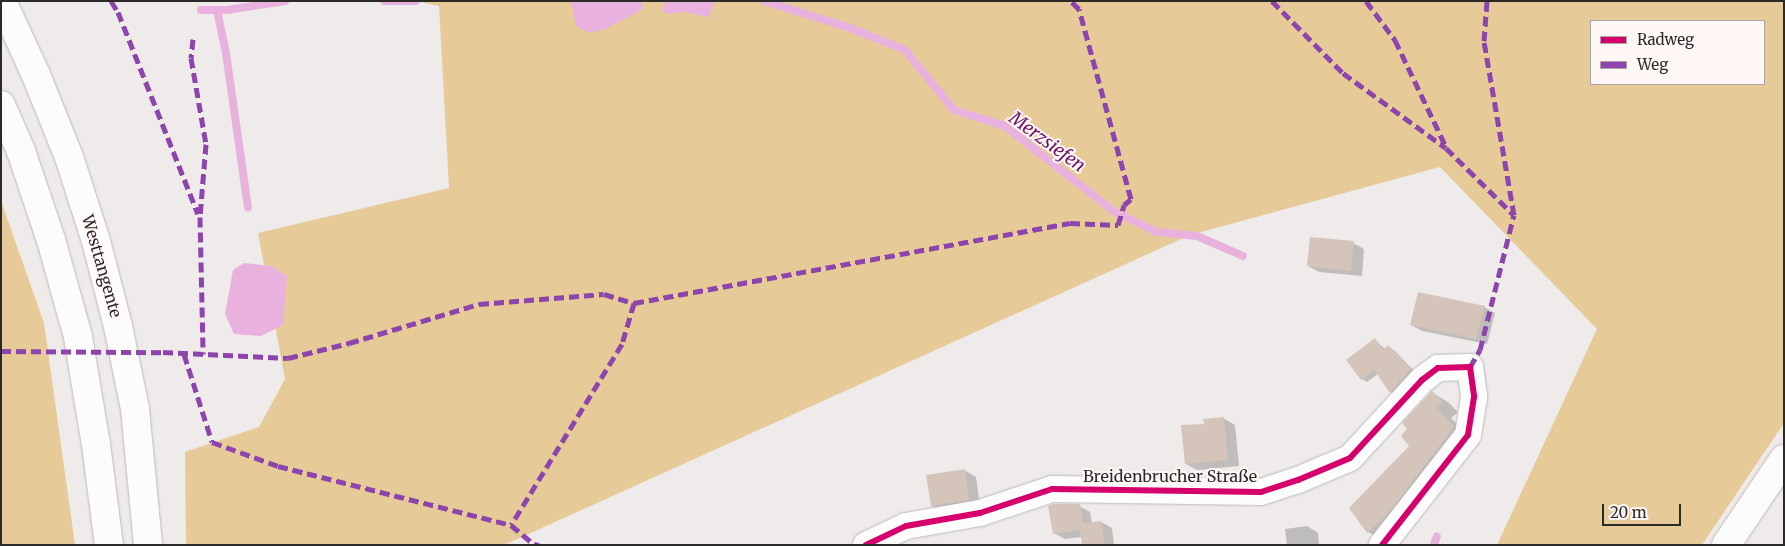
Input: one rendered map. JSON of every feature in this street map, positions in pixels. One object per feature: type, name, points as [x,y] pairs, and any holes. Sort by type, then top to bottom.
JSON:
[{"type":"highway","name":"Westtangente","points":[[2,1],[36,75],[69,157],[96,241],[118,326],[135,409],[148,545]]},
{"type":"highway","points":[[1,105],[21,151],[51,240],[78,337],[96,444],[109,545]]},
{"type":"highway","points":[[1726,545],[1784,459]]},
{"type":"street","name":"Breidenbrucher Straße","points":[[866,545],[906,526],[980,512],[1052,489],[1261,492],[1298,480],[1350,458],[1422,380],[1438,368],[1470,368],[1474,398],[1468,436],[1382,545]]},
{"type":"shaded area","points":[[415,1],[1784,1],[1784,423],[1702,545],[1497,545],[1597,329],[1440,167],[1190,235],[504,545],[186,545],[185,452],[259,427],[285,379],[258,233],[449,188],[439,6]]},
{"type":"shaded area","points":[[571,1],[642,1],[643,9],[606,29],[589,33],[576,26]]},
{"type":"shaded area","points":[[664,1],[715,1],[709,17],[684,12],[669,14],[662,11]]},
{"type":"shaded area","points":[[1,201],[44,323],[75,545],[1,545]]},
{"type":"shaded area","points":[[244,263],[271,266],[287,276],[283,325],[261,336],[234,334],[225,314],[233,270]]},
{"type":"building","points":[[1310,237],[1354,241],[1351,271],[1307,266]]},
{"type":"building","points":[[1418,292],[1485,306],[1476,339],[1410,325]]},
{"type":"building","points":[[1375,338],[1383,350],[1388,345],[1411,369],[1390,393],[1374,370],[1361,380],[1346,360]]},
{"type":"building","points":[[1432,391],[1443,402],[1437,408],[1454,427],[1387,515],[1367,533],[1349,508],[1409,446],[1401,436],[1407,429],[1402,423]]},
{"type":"building","points":[[1224,417],[1228,460],[1185,464],[1181,425],[1204,424],[1203,419]]},
{"type":"building","points":[[965,469],[969,500],[931,506],[926,475]]},
{"type":"building","points":[[1054,504],[1080,504],[1083,523],[1101,521],[1105,545],[1082,545],[1080,530],[1053,534],[1048,506]]},
{"type":"waterway","name":"Merzsiefen","points":[[201,10],[227,10],[285,1]]},
{"type":"waterway","name":"Merzsiefen","points":[[384,1],[416,1]]},
{"type":"waterway","name":"Merzsiefen","points":[[764,1],[850,28],[905,50],[954,110],[1005,126],[1113,211],[1157,232],[1197,236],[1243,256]]},
{"type":"waterway","points":[[217,10],[226,53],[248,207]]},
{"type":"waterway","name":"Merzsiefen","points":[[1434,545],[1437,536]]},
{"type":"marked path","points":[[111,1],[118,12],[198,214]]},
{"type":"marked path","points":[[634,303],[1070,223],[1118,225],[1124,205],[1131,199],[1079,9],[1071,1]]},
{"type":"marked path","points":[[1272,1],[1343,73],[1446,148],[1514,215]]},
{"type":"marked path","points":[[1366,1],[1395,40],[1445,145]]},
{"type":"marked path","points":[[1470,367],[1480,350],[1514,215],[1484,41],[1487,1]]},
{"type":"marked path","points":[[193,39],[191,58],[206,144],[200,217],[203,354]]},
{"type":"marked path","points":[[1,351],[163,352],[288,358],[349,343],[479,304],[604,294],[634,303],[622,344],[511,525]]},
{"type":"marked path","points":[[184,354],[212,442],[278,466],[511,525],[534,544],[539,545]]},
{"type":"cycle path","points":[[866,545],[906,526],[980,513],[1052,489],[1261,492],[1298,480],[1350,458],[1422,380],[1438,368],[1470,367],[1474,397],[1468,435],[1382,545]]}]
